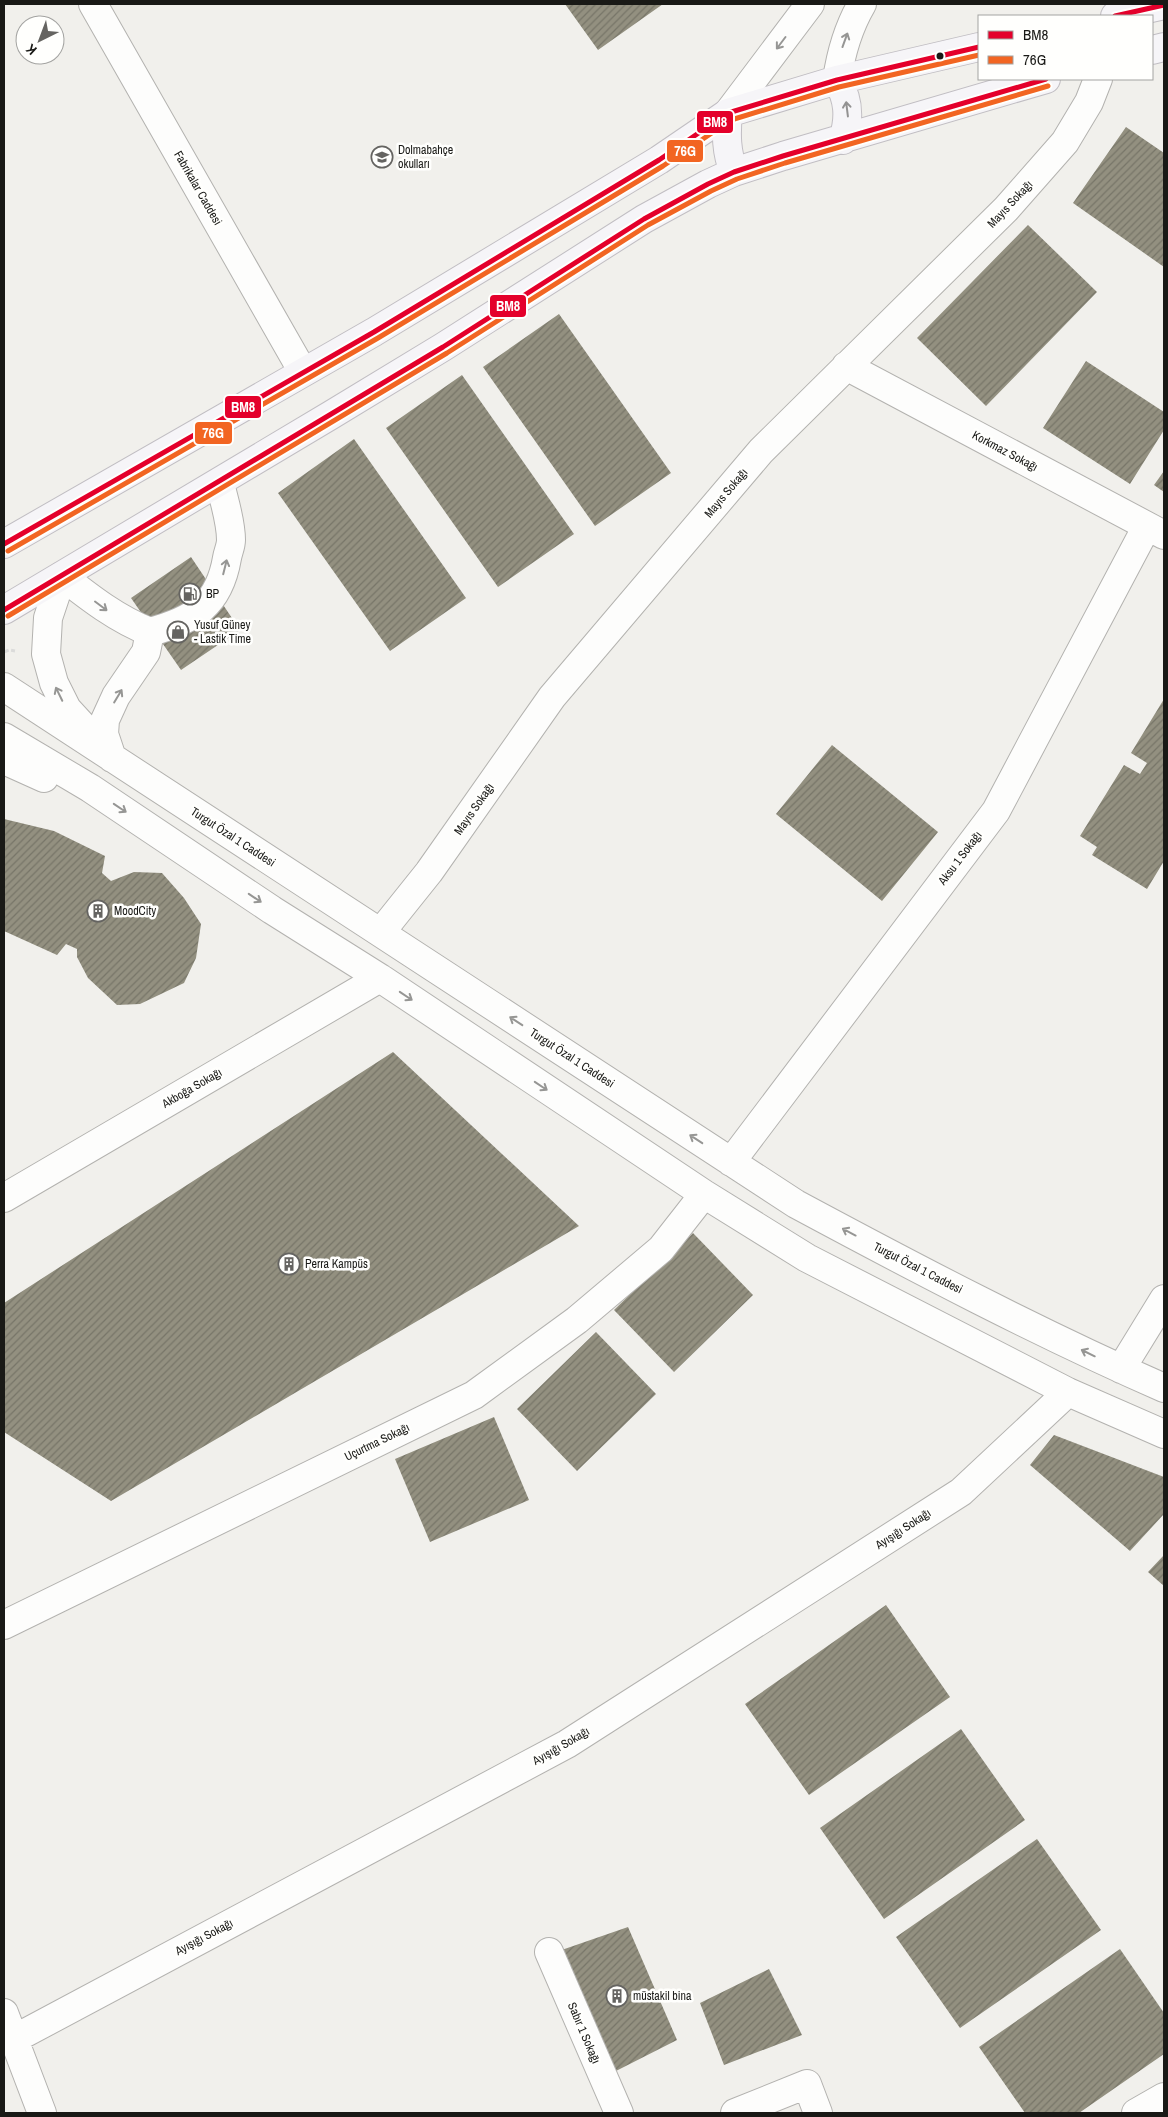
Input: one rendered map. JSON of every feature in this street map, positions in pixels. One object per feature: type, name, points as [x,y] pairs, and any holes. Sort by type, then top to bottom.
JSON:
[{"type":"main road","points":[[1119,15],[1164,5]]},
{"type":"main road","points":[[4,544],[303,372],[651,166],[728,112],[837,80],[978,47]]},
{"type":"main road","points":[[837,80],[845,92],[848,122],[843,140]]},
{"type":"main road","points":[[4,610],[220,483],[443,347],[644,219],[734,172],[1043,80]]},
{"type":"main road","points":[[728,112],[728,157],[734,172]]},
{"type":"street","name":"Fabrikalar Caddesi","points":[[93,4],[303,372]]},
{"type":"street","points":[[728,112],[810,4]]},
{"type":"street","points":[[837,80],[842,49],[853,19],[862,4]]},
{"type":"street","name":"Mayıs Sokağı","points":[[382,932],[429,872],[552,698],[761,452],[1006,209],[1065,142],[1089,102],[1098,80]]},
{"type":"street","name":"Korkmaz Sokağı","points":[[846,366],[1156,530]]},
{"type":"street","points":[[112,758],[67,709],[54,683],[46,654],[48,618],[62,576],[106,610],[134,626],[150,632],[181,622],[200,611],[216,594],[225,570],[231,540],[220,483]]},
{"type":"street","name":"Aksu 1 Sokağı","points":[[731,1162],[996,811],[1156,530]]},
{"type":"street","points":[[112,758],[104,734],[105,720],[116,696],[146,652],[150,632]]},
{"type":"street","name":"Turgut Özal 1 Caddesi","points":[[4,687],[796,1204],[895,1257],[1121,1369],[1164,1388]]},
{"type":"street","points":[[4,737],[90,788],[704,1194],[808,1258],[1068,1392],[1164,1434]]},
{"type":"street","points":[[4,760],[64,786],[90,788]]},
{"type":"street","name":"Akboğa Sokağı","points":[[4,1198],[380,978]]},
{"type":"street","name":"Uçurtma Sokağı","points":[[4,1625],[474,1395],[577,1320],[661,1249],[704,1194]]},
{"type":"street","points":[[1121,1369],[1164,1299]]},
{"type":"street","name":"Ayışığı Sokağı","points":[[14,2039],[567,1744],[961,1492],[1068,1392]]},
{"type":"street","name":"Sabır 1 Sokağı","points":[[549,1952],[618,2113]]},
{"type":"street","points":[[4,2013],[42,2113]]},
{"type":"street","points":[[734,2113],[807,2084],[818,2113]]},
{"type":"street","points":[[1136,2113],[1164,2097]]},
{"type":"building","points":[[565,4],[663,4],[598,50]]},
{"type":"building","points":[[1126,127],[1164,153],[1164,267],[1073,203]]},
{"type":"building","points":[[1028,225],[1097,292],[986,406],[917,338]]},
{"type":"building","points":[[559,314],[671,473],[595,526],[483,367]]},
{"type":"building","points":[[1086,361],[1164,412],[1164,430],[1130,484],[1043,428]]},
{"type":"building","points":[[462,375],[574,534],[498,587],[386,428]]},
{"type":"building","points":[[354,439],[466,598],[390,651],[278,493]]},
{"type":"building","points":[[1164,471],[1164,492],[1154,485]]},
{"type":"building","points":[[191,557],[240,630],[181,670],[131,598]]},
{"type":"building","points":[[1164,699],[1164,861],[1147,889],[1092,855],[1097,847],[1080,836],[1124,765],[1140,774],[1147,763],[1131,753]]},
{"type":"building","points":[[832,745],[938,832],[882,901],[776,814]]},
{"type":"building","name":"MoodCity","points":[[4,819],[54,831],[105,856],[102,873],[111,881],[134,872],[162,873],[184,898],[201,924],[196,958],[184,983],[140,1004],[117,1005],[88,978],[77,957],[77,949],[66,944],[57,955],[4,931]]},
{"type":"building","name":"Perra Kampüs","points":[[393,1052],[579,1226],[111,1501],[4,1432],[4,1303]]},
{"type":"building","points":[[693,1233],[753,1295],[674,1372],[614,1310]]},
{"type":"building","points":[[596,1332],[656,1394],[577,1471],[517,1409]]},
{"type":"building","points":[[494,1417],[529,1500],[430,1542],[395,1459]]},
{"type":"building","points":[[1054,1435],[1164,1477],[1164,1514],[1130,1551],[1030,1465]]},
{"type":"building","points":[[1164,1555],[1164,1586],[1148,1572]]},
{"type":"building","points":[[886,1605],[950,1697],[809,1795],[745,1704]]},
{"type":"building","points":[[961,1729],[1025,1820],[884,1919],[820,1828]]},
{"type":"building","points":[[1037,1839],[1101,1930],[960,2028],[896,1937]]},
{"type":"building","name":"müstakil bina","points":[[628,1927],[677,2040],[614,2072],[553,1953]]},
{"type":"building","points":[[1120,1949],[1164,2013],[1164,2054],[1079,2113],[1025,2113],[979,2047]]},
{"type":"building","name":"müstakil bina","points":[[769,1969],[802,2035],[724,2065],[700,2003]]},
{"type":"transit line","name":"BM8","points":[[1119,15],[1164,5]]},
{"type":"transit line","name":"BM8","points":[[4,544],[374,332],[659,160],[728,113],[837,80],[978,47]]},
{"type":"transit line","name":"76G","points":[[8,551],[378,338],[663,166],[731,120],[839,87],[978,55]]},
{"type":"transit line","name":"BM8","points":[[4,610],[443,347],[644,219],[708,184],[734,172],[783,156],[1043,80]]},
{"type":"transit line","name":"76G","points":[[8,616],[447,353],[648,225],[711,191],[737,179],[785,163],[1048,86]]},
{"type":"place","name":"Dolmabahçe okulları","points":[[382,157]]},
{"type":"place","name":"BP","points":[[190,594]]},
{"type":"place","name":"Yusuf Güney - Lastik Time","points":[[178,632]]},
{"type":"place","name":"MoodCity","points":[[98,911]]},
{"type":"place","name":"Perra Kampüs","points":[[289,1264]]},
{"type":"place","name":"müstakil bina","points":[[617,1996]]}]
